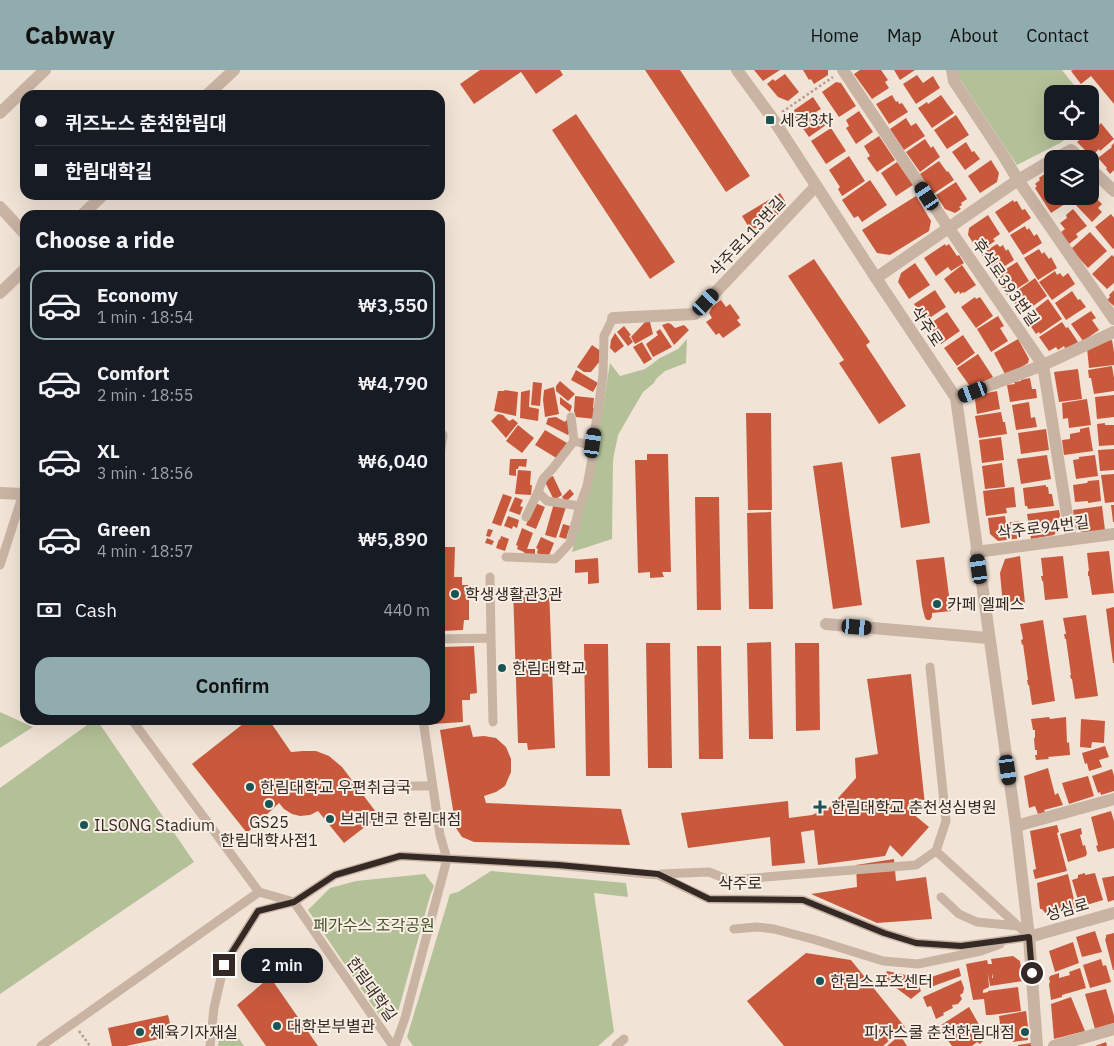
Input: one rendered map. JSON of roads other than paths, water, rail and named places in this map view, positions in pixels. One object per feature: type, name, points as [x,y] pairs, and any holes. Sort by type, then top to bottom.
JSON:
[{"type":"street","points":[[24,90],[45,70]]},
{"type":"street","name":"삭주로","points":[[737,70],[772,118],[956,398],[988,638],[1016,826],[1029,937],[1037,1046]]},
{"type":"street","name":"후석로393번길","points":[[844,70],[948,227],[1044,365],[1071,540]]},
{"type":"street","points":[[952,70],[954,81],[1018,180],[1114,318]]},
{"type":"street","points":[[212,90],[228,72]]},
{"type":"street","points":[[0,113],[20,94]]},
{"type":"street","points":[[876,278],[1018,180],[1044,166]]},
{"type":"street","points":[[1099,177],[1114,191]]},
{"type":"street","name":"삭주로113번길","points":[[613,318],[695,314],[816,186]]},
{"type":"street","points":[[87,210],[98,200]]},
{"type":"street","points":[[0,207],[20,229]]},
{"type":"street","points":[[0,293],[20,274]]},
{"type":"street","points":[[956,398],[1044,365],[1114,332]]},
{"type":"street","points":[[0,493],[20,494]]},
{"type":"street","name":"삭주로94번길","points":[[976,552],[1114,534]]},
{"type":"street","points":[[826,624],[988,638]]},
{"type":"street","points":[[1016,826],[1114,799]]},
{"type":"street","name":"성심로","points":[[1029,937],[1114,913]]},
{"type":"street","points":[[1054,1046],[1114,1029]]},
{"type":"lane","points":[[506,557],[555,559],[570,543],[587,486],[603,375],[604,336],[613,318]]},
{"type":"lane","points":[[526,517],[543,479],[574,441],[572,417]]},
{"type":"lane","points":[[574,441],[593,446]]},
{"type":"lane","points":[[538,492],[547,501],[580,506]]},
{"type":"lane","points":[[0,564],[20,506]]},
{"type":"lane","points":[[490,577],[493,722]]},
{"type":"lane","points":[[445,639],[491,638]]},
{"type":"lane","points":[[658,874],[709,872],[728,880],[906,866],[916,865],[936,851],[946,821],[930,667]]},
{"type":"lane","points":[[136,725],[258,892],[294,902]]},
{"type":"lane","points":[[394,1046],[405,1018],[447,859],[440,835],[424,725]]},
{"type":"lane","points":[[392,786],[432,786]]},
{"type":"lane","points":[[936,851],[1029,937]]},
{"type":"lane","name":"삭주로","points":[[294,902],[335,875],[400,856],[558,865],[658,874],[709,899],[803,900],[884,933],[916,943],[961,946],[1029,937]]},
{"type":"lane","points":[[41,1046],[258,892]]},
{"type":"lane","points":[[941,897],[959,914],[977,922],[1018,926]]},
{"type":"lane","points":[[210,1046],[214,1008],[224,965],[258,911],[294,902]]},
{"type":"lane","name":"한림대학길","points":[[294,902],[394,1046]]},
{"type":"lane","points":[[734,929],[757,927],[774,929],[883,961],[918,964],[981,951],[1016,938]]},
{"type":"lane","points":[[616,1046],[624,1039]]},
{"type":"place","name":"세경3차","points":[[770,120]]},
{"type":"place","name":"학생생활관3관","points":[[455,594]]},
{"type":"place","name":"카페 엘페스","points":[[937,604]]},
{"type":"place","name":"한림대학교","points":[[502,668]]},
{"type":"place","name":"한림대학교 우편취급국","points":[[250,787]]},
{"type":"place","name":"GS25 한림대학사점1","points":[[269,804]]},
{"type":"place","name":"한림대학교 춘천성심병원","points":[[820,807]]},
{"type":"place","name":"브레댄코 한림대점","points":[[330,819]]},
{"type":"place","name":"ILSONG Stadium","points":[[84,825]]},
{"type":"place","name":"한림스포츠센터","points":[[820,981]]},
{"type":"place","name":"대학본부별관","points":[[277,1026]]},
{"type":"place","name":"체육기자재실","points":[[140,1032]]},
{"type":"place","name":"피자스쿨 춘천한림대점","points":[[1025,1032]]},
{"type":"park label","name":"페가수스 조각공원","points":[[374,925]]}]
